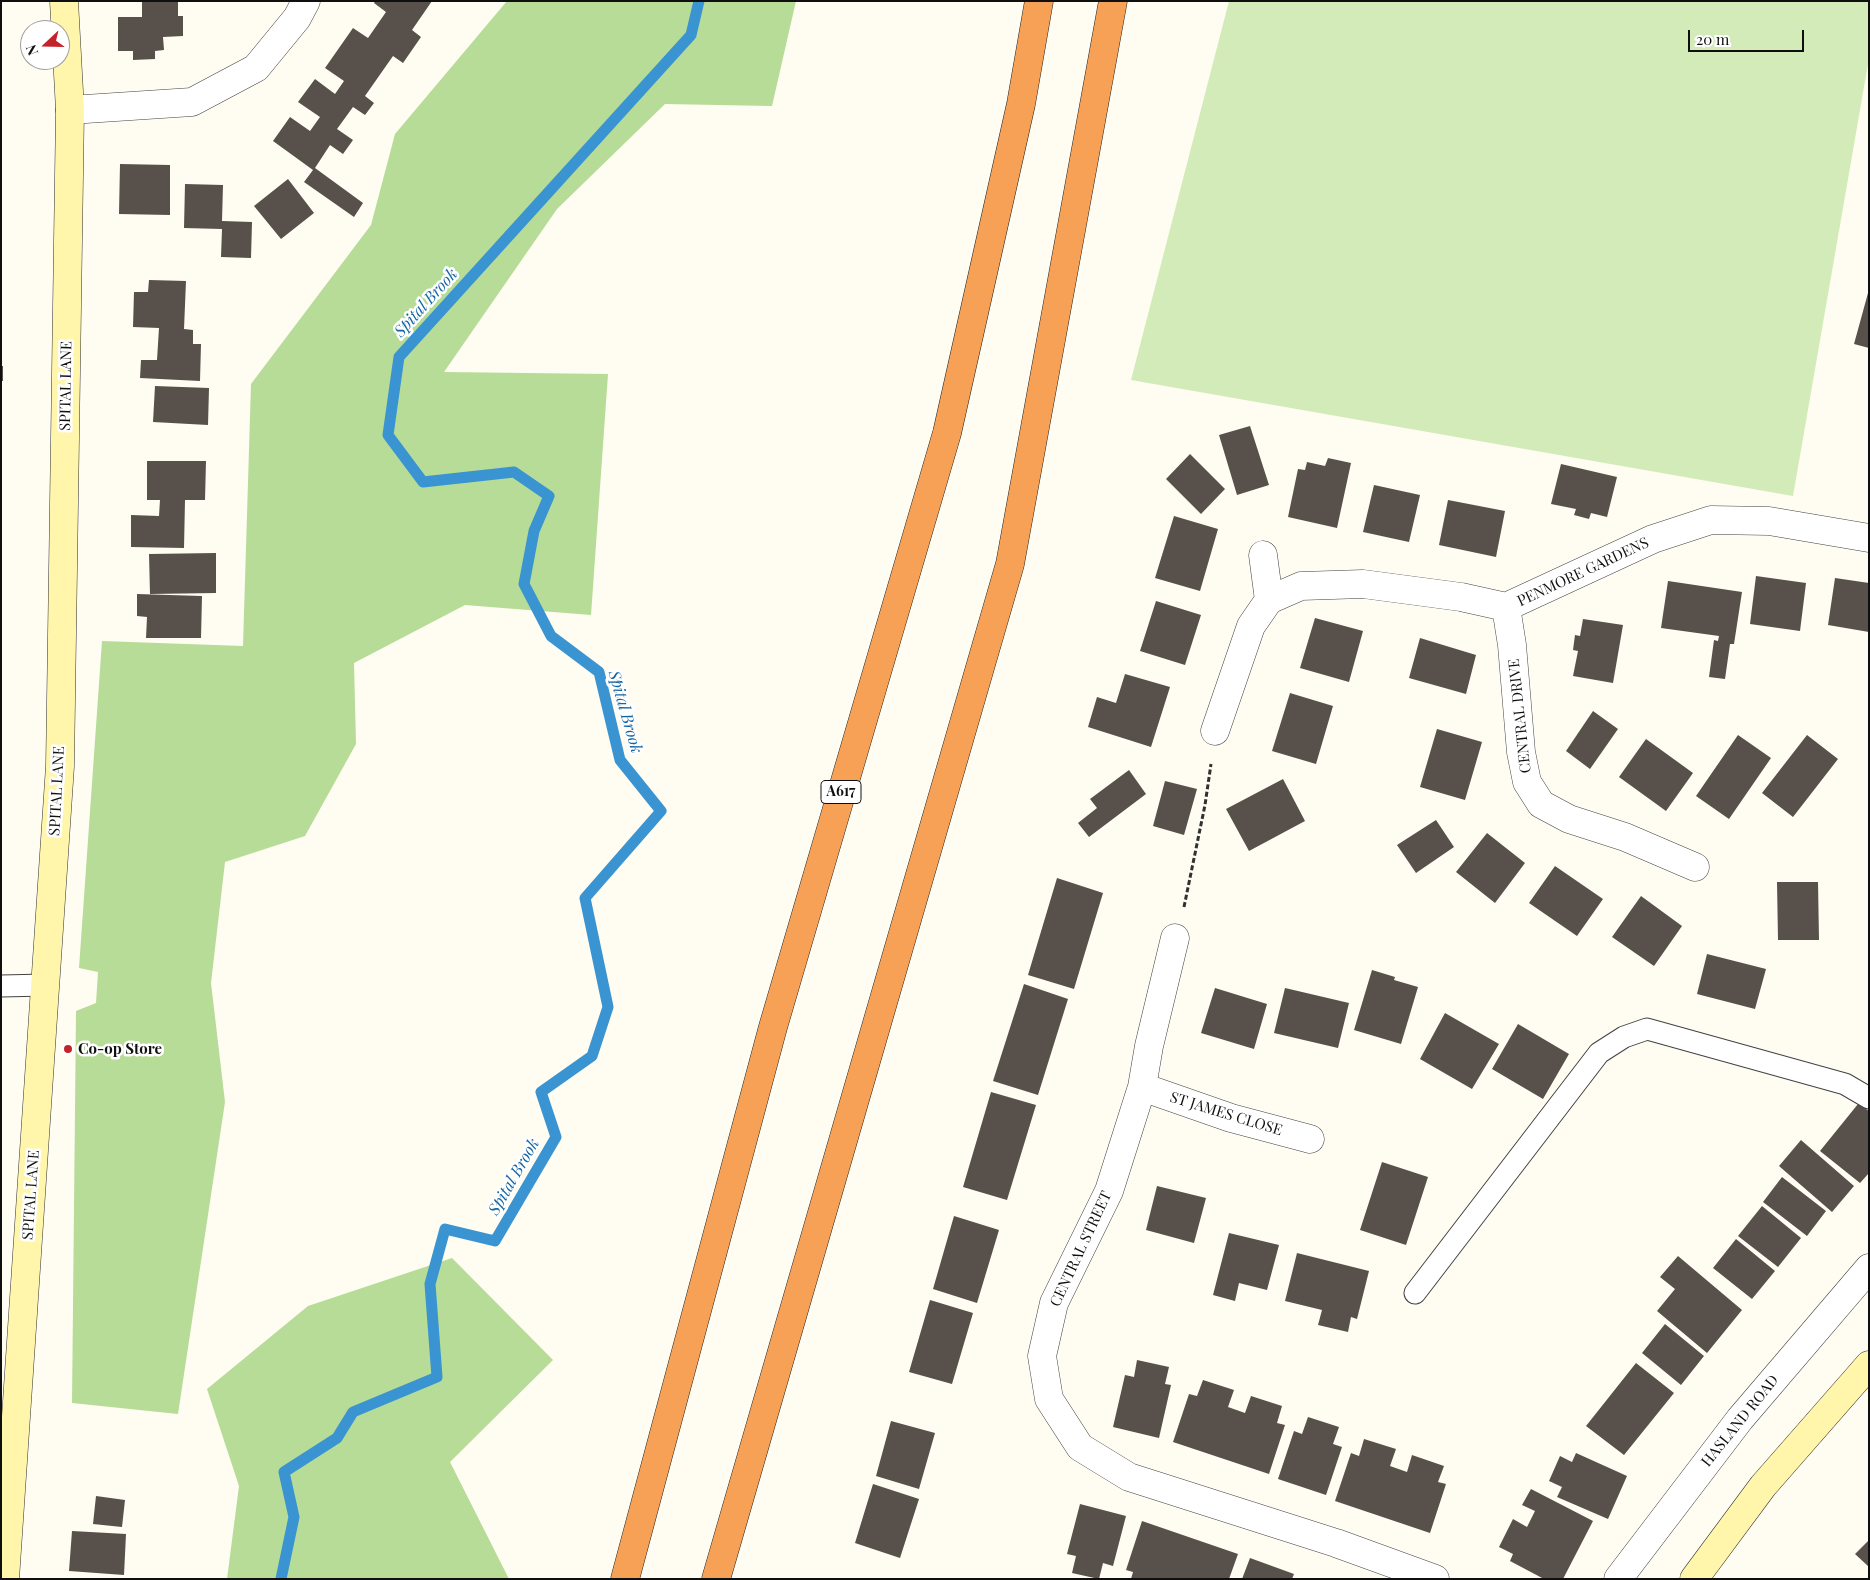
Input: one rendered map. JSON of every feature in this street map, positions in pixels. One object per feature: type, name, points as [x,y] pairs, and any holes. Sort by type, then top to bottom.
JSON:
[{"type":"highway","name":"A617","points":[[625,1579],[773,1026],[947,433],[1021,104],[1039,1]]},
{"type":"highway","points":[[716,1579],[1010,564],[1113,1]]},
{"type":"street","name":"SPITAL LANE","points":[[5,1579],[8,1446],[46,985],[60,766],[70,110],[64,1]]},
{"type":"street","points":[[70,110],[192,102],[256,68],[298,18],[306,1]]},
{"type":"street","name":"PENMORE GARDENS","points":[[1268,600],[1301,586],[1363,584],[1461,597],[1506,608],[1653,539],[1711,520],[1769,521],[1869,538]]},
{"type":"street","points":[[1215,731],[1251,626],[1268,600],[1263,555]]},
{"type":"street","name":"CENTRAL DRIVE","points":[[1506,608],[1512,645],[1521,752],[1527,782],[1540,804],[1569,819],[1626,837],[1695,867]]},
{"type":"street","name":"CENTRAL STREET","points":[[1176,938],[1149,1046],[1142,1087],[1109,1191],[1054,1303],[1042,1356],[1049,1399],[1080,1447],[1129,1477],[1336,1543],[1435,1579]]},
{"type":"street","name":"ST JAMES CLOSE","points":[[1142,1087],[1230,1118],[1310,1139]]},
{"type":"street","name":"HASLAND ROAD","points":[[1618,1579],[1740,1419],[1869,1268]]},
{"type":"street","points":[[1694,1579],[1763,1486],[1869,1365]]},
{"type":"lane","points":[[1,986],[46,985]]},
{"type":"lane","points":[[1415,1293],[1600,1053],[1624,1037],[1647,1029],[1845,1084],[1869,1098]]},
{"type":"path","points":[[1176,938],[1205,805],[1215,731]]},
{"type":"green space","points":[[507,1],[796,1],[772,106],[665,104],[557,209],[444,372],[608,374],[591,615],[465,605],[354,663],[356,744],[305,836],[225,862],[211,983],[225,1102],[178,1414],[72,1403],[76,1011],[96,1003],[98,972],[79,968],[102,641],[243,646],[251,384],[371,225],[395,134]]},
{"type":"green space","points":[[1229,1],[1869,1],[1869,58],[1793,496],[1131,380]]},
{"type":"green space","points":[[452,1258],[553,1360],[450,1462],[509,1579],[227,1579],[239,1486],[207,1389],[308,1306]]},
{"type":"building","points":[[178,1],[178,16],[183,16],[183,36],[163,37],[164,50],[155,51],[155,59],[133,60],[133,51],[118,51],[118,17],[142,17],[142,2]]},
{"type":"building","points":[[375,1],[432,1],[412,30],[421,37],[403,63],[393,56],[365,96],[374,103],[365,115],[353,107],[337,129],[353,140],[343,154],[330,145],[315,168],[363,203],[354,217],[304,182],[313,170],[273,141],[290,117],[310,131],[320,117],[298,102],[315,79],[335,94],[344,81],[325,68],[353,28],[368,38],[386,12],[374,3]]},
{"type":"building","points":[[120,164],[170,165],[170,215],[119,214]]},
{"type":"building","points":[[288,179],[314,213],[281,239],[254,206]]},
{"type":"building","points":[[185,184],[223,185],[222,221],[252,222],[251,258],[221,257],[222,229],[184,228]]},
{"type":"building","points":[[149,280],[186,281],[184,329],[193,330],[193,344],[201,344],[200,381],[140,378],[141,360],[157,360],[159,328],[133,327],[134,292],[148,292]]},
{"type":"building","points":[[1869,293],[1869,348],[1854,344]]},
{"type":"building","points":[[1,366],[3,366],[3,381],[1,381]]},
{"type":"building","points":[[155,386],[209,388],[208,425],[153,422]]},
{"type":"building","points":[[1250,426],[1269,485],[1237,495],[1219,435]]},
{"type":"building","points":[[1190,454],[1225,489],[1201,514],[1166,479]]},
{"type":"building","points":[[1328,458],[1351,463],[1337,528],[1288,517],[1298,469],[1305,470],[1307,462],[1325,466]]},
{"type":"building","points":[[147,461],[206,461],[205,500],[185,500],[184,548],[131,547],[131,515],[159,516],[160,500],[147,500]]},
{"type":"building","points":[[1561,464],[1617,477],[1607,517],[1591,513],[1589,519],[1574,515],[1576,509],[1551,504]]},
{"type":"building","points":[[1374,485],[1420,495],[1409,542],[1363,532]]},
{"type":"building","points":[[1448,500],[1505,511],[1496,557],[1439,545]]},
{"type":"building","points":[[1174,516],[1218,529],[1200,591],[1155,578]]},
{"type":"building","points":[[216,553],[216,593],[150,594],[149,554]]},
{"type":"building","points":[[1756,576],[1806,583],[1800,631],[1750,624]]},
{"type":"building","points":[[1835,578],[1869,583],[1869,632],[1828,625]]},
{"type":"building","points":[[1668,581],[1742,592],[1734,644],[1730,644],[1725,679],[1709,677],[1714,640],[1718,641],[1719,636],[1661,628]]},
{"type":"building","points":[[137,594],[202,596],[201,638],[146,638],[147,617],[137,616]]},
{"type":"building","points":[[1156,601],[1201,615],[1185,665],[1140,651]]},
{"type":"building","points":[[1315,618],[1363,631],[1349,682],[1300,668]]},
{"type":"building","points":[[1583,619],[1623,625],[1613,683],[1573,676],[1578,651],[1573,650],[1575,635],[1580,636]]},
{"type":"building","points":[[1420,638],[1476,655],[1466,694],[1409,678]]},
{"type":"building","points":[[1125,674],[1170,687],[1151,747],[1088,727],[1097,697],[1116,703]]},
{"type":"building","points":[[1290,693],[1333,706],[1316,764],[1272,751]]},
{"type":"building","points":[[1593,711],[1618,729],[1590,769],[1566,751]]},
{"type":"building","points":[[1437,729],[1482,742],[1465,800],[1420,787]]},
{"type":"building","points":[[1738,735],[1771,758],[1729,819],[1696,796]]},
{"type":"building","points":[[1807,735],[1838,759],[1793,817],[1762,793]]},
{"type":"building","points":[[1646,739],[1693,773],[1666,811],[1619,777]]},
{"type":"building","points":[[1129,770],[1146,794],[1089,837],[1078,823],[1097,808],[1090,799]]},
{"type":"building","points":[[1283,779],[1305,821],[1249,851],[1226,809]]},
{"type":"building","points":[[1165,781],[1197,789],[1184,835],[1153,826]]},
{"type":"building","points":[[1436,820],[1454,847],[1416,873],[1397,845]]},
{"type":"building","points":[[1487,833],[1525,863],[1495,903],[1456,872]]},
{"type":"building","points":[[1555,866],[1603,899],[1577,936],[1529,903]]},
{"type":"building","points":[[1057,878],[1103,893],[1074,989],[1028,975]]},
{"type":"building","points":[[1777,882],[1818,882],[1819,940],[1778,940]]},
{"type":"building","points":[[1641,896],[1682,926],[1654,966],[1612,937]]},
{"type":"building","points":[[1707,954],[1766,969],[1755,1009],[1697,994]]},
{"type":"building","points":[[1372,970],[1395,977],[1394,980],[1418,987],[1401,1044],[1354,1030]]},
{"type":"building","points":[[1024,984],[1068,999],[1038,1095],[993,1081]]},
{"type":"building","points":[[1215,988],[1267,1004],[1254,1049],[1201,1033]]},
{"type":"building","points":[[1285,988],[1349,1003],[1338,1048],[1274,1033]]},
{"type":"building","points":[[1445,1013],[1499,1044],[1472,1089],[1420,1059]]},
{"type":"building","points":[[1518,1024],[1569,1054],[1543,1099],[1492,1069]]},
{"type":"building","points":[[991,1092],[1036,1105],[1007,1200],[963,1187]]},
{"type":"building","points":[[1858,1104],[1869,1111],[1869,1173],[1860,1183],[1820,1151]]},
{"type":"building","points":[[1801,1140],[1854,1186],[1832,1212],[1779,1166]]},
{"type":"building","points":[[1382,1162],[1428,1177],[1406,1245],[1360,1230]]},
{"type":"building","points":[[1782,1177],[1826,1211],[1807,1236],[1763,1202]]},
{"type":"building","points":[[1157,1186],[1206,1198],[1194,1243],[1146,1230]]},
{"type":"building","points":[[1762,1206],[1801,1238],[1778,1267],[1738,1236]]},
{"type":"building","points":[[954,1216],[999,1230],[977,1303],[933,1289]]},
{"type":"building","points":[[1229,1233],[1279,1245],[1267,1290],[1239,1283],[1235,1301],[1213,1295]]},
{"type":"building","points":[[1736,1239],[1775,1271],[1752,1299],[1713,1268]]},
{"type":"building","points":[[1297,1253],[1369,1271],[1357,1319],[1351,1317],[1348,1332],[1318,1325],[1322,1310],[1285,1301]]},
{"type":"building","points":[[1678,1256],[1742,1310],[1707,1353],[1657,1311],[1675,1289],[1660,1277]]},
{"type":"building","points":[[930,1300],[973,1313],[952,1384],[909,1372]]},
{"type":"building","points":[[1665,1324],[1704,1356],[1681,1385],[1642,1353]]},
{"type":"building","points":[[1137,1360],[1169,1367],[1165,1384],[1171,1385],[1159,1438],[1113,1427],[1125,1375],[1134,1377]]},
{"type":"building","points":[[1636,1363],[1674,1393],[1624,1455],[1586,1426]]},
{"type":"building","points":[[1203,1380],[1234,1390],[1228,1407],[1245,1413],[1251,1396],[1282,1406],[1277,1423],[1285,1425],[1269,1474],[1173,1442],[1189,1394],[1197,1396]]},
{"type":"building","points":[[1308,1417],[1339,1427],[1333,1444],[1342,1447],[1326,1495],[1278,1479],[1294,1431],[1302,1434]]},
{"type":"building","points":[[891,1421],[935,1433],[919,1489],[876,1476]]},
{"type":"building","points":[[1364,1439],[1396,1449],[1390,1466],[1407,1472],[1412,1455],[1444,1466],[1438,1482],[1446,1484],[1430,1533],[1335,1501],[1351,1453],[1359,1456]]},
{"type":"building","points":[[1576,1453],[1627,1476],[1608,1519],[1557,1497],[1562,1487],[1549,1481],[1560,1456],[1572,1462]]},
{"type":"building","points":[[873,1484],[919,1499],[900,1558],[855,1543]]},
{"type":"building","points":[[1531,1489],[1593,1521],[1563,1579],[1544,1579],[1510,1561],[1513,1554],[1499,1547],[1513,1519],[1527,1527],[1535,1511],[1522,1505]]},
{"type":"building","points":[[96,1496],[125,1500],[122,1527],[93,1524]]},
{"type":"building","points":[[1080,1504],[1126,1516],[1113,1566],[1103,1563],[1099,1579],[1072,1573],[1076,1556],[1067,1554]]},
{"type":"building","points":[[1142,1521],[1238,1554],[1229,1579],[1131,1579],[1133,1572],[1126,1570]]},
{"type":"building","points":[[72,1531],[126,1534],[124,1575],[69,1571]]},
{"type":"building","points":[[1869,1540],[1869,1567],[1855,1554]]},
{"type":"building","points":[[1250,1558],[1294,1574],[1292,1579],[1242,1579]]},
{"type":"waterway","name":"Spital Brook","points":[[281,1579],[294,1517],[284,1472],[337,1438],[353,1412],[437,1377],[430,1284],[445,1229],[495,1241],[556,1137],[541,1092],[592,1056],[608,1007],[585,898],[661,811],[620,760],[599,672],[551,636],[524,584],[534,531],[549,496],[514,472],[423,482],[388,435],[399,357],[691,35],[699,1]]},
{"type":"place","name":"Co-op Store","points":[[68,1049]]}]
